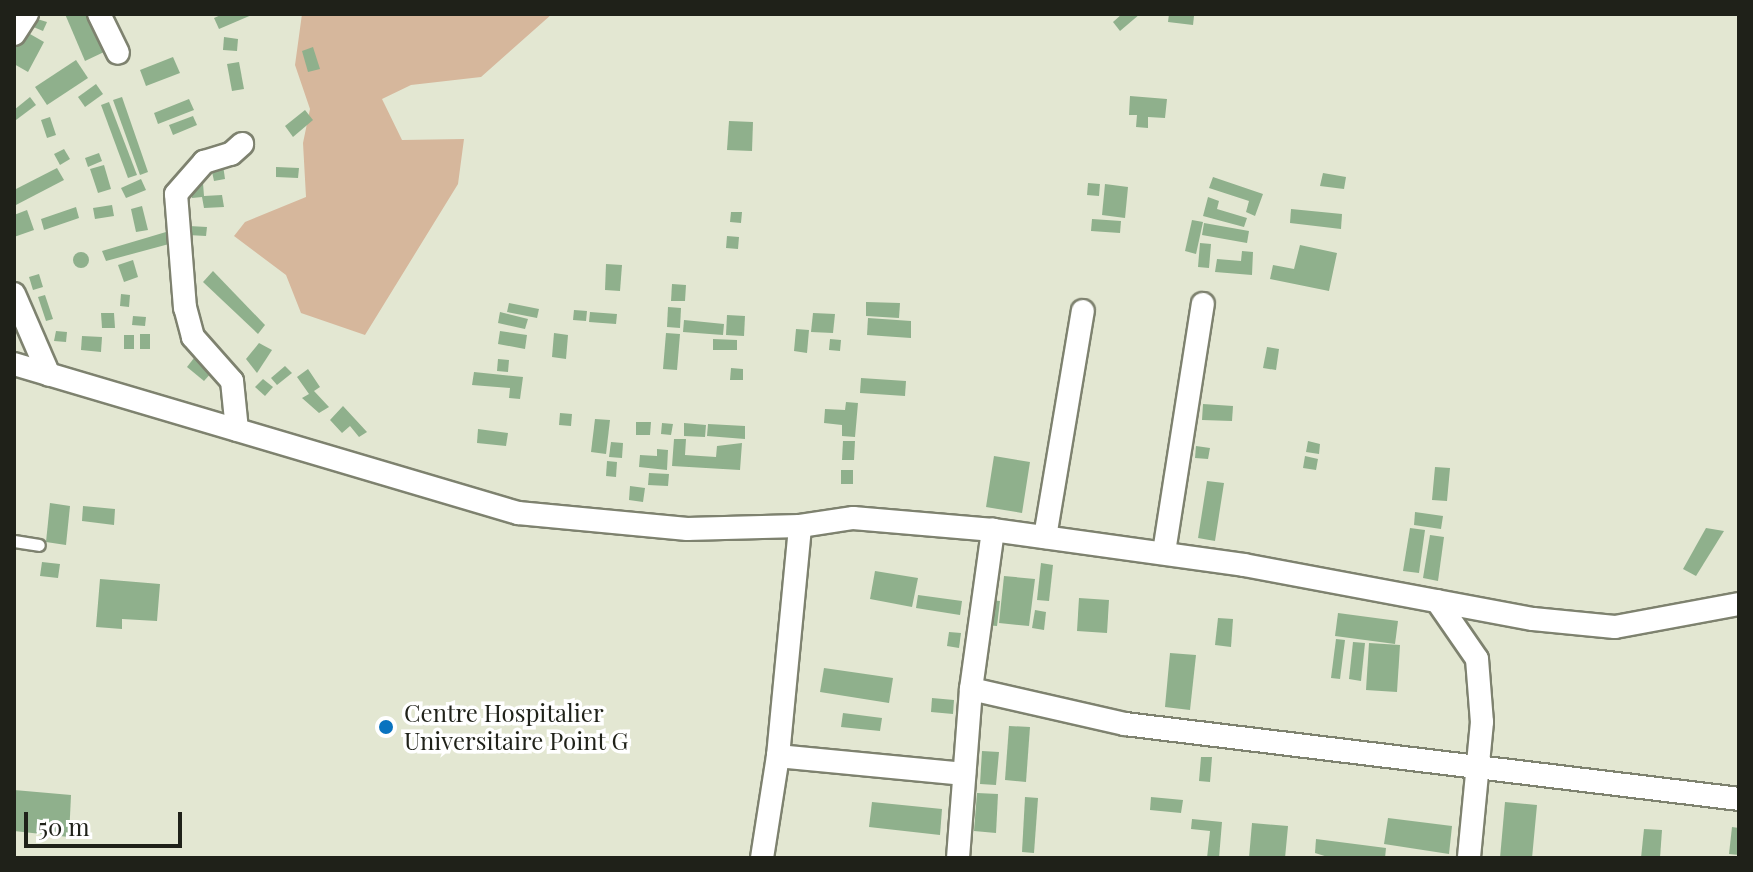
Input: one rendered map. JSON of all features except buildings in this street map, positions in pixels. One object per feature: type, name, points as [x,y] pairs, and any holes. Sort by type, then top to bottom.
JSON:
[{"type":"street","points":[[14,34],[27,14]]},
{"type":"street","points":[[99,14],[118,53]]},
{"type":"street","points":[[237,430],[232,381],[193,337],[185,308],[176,194],[204,162],[231,154],[242,144]]},
{"type":"street","points":[[14,294],[49,375]]},
{"type":"street","points":[[1164,552],[1203,304]]},
{"type":"street","points":[[1045,537],[1083,311]]},
{"type":"street","points":[[14,364],[518,513],[687,529],[800,526],[853,518],[993,530],[1164,552],[1533,619],[1615,627],[1739,604]]},
{"type":"street","points":[[762,858],[778,756],[800,526]]},
{"type":"street","points":[[958,858],[971,689],[993,530]]},
{"type":"street","points":[[1437,601],[1477,659],[1482,722],[1469,858]]},
{"type":"street","points":[[971,689],[1125,724],[1739,799]]},
{"type":"street","points":[[778,756],[964,774]]},
{"type":"lane","points":[[14,541],[39,545]]},
{"type":"shaded area","points":[[302,14],[552,14],[481,77],[411,85],[382,99],[402,140],[464,139],[458,184],[365,335],[301,313],[286,275],[234,236],[245,222],[306,197],[303,143],[310,109],[295,65]]},
{"type":"place","name":"Centre Hospitalier Universitaire Point G","points":[[386,727]]}]
